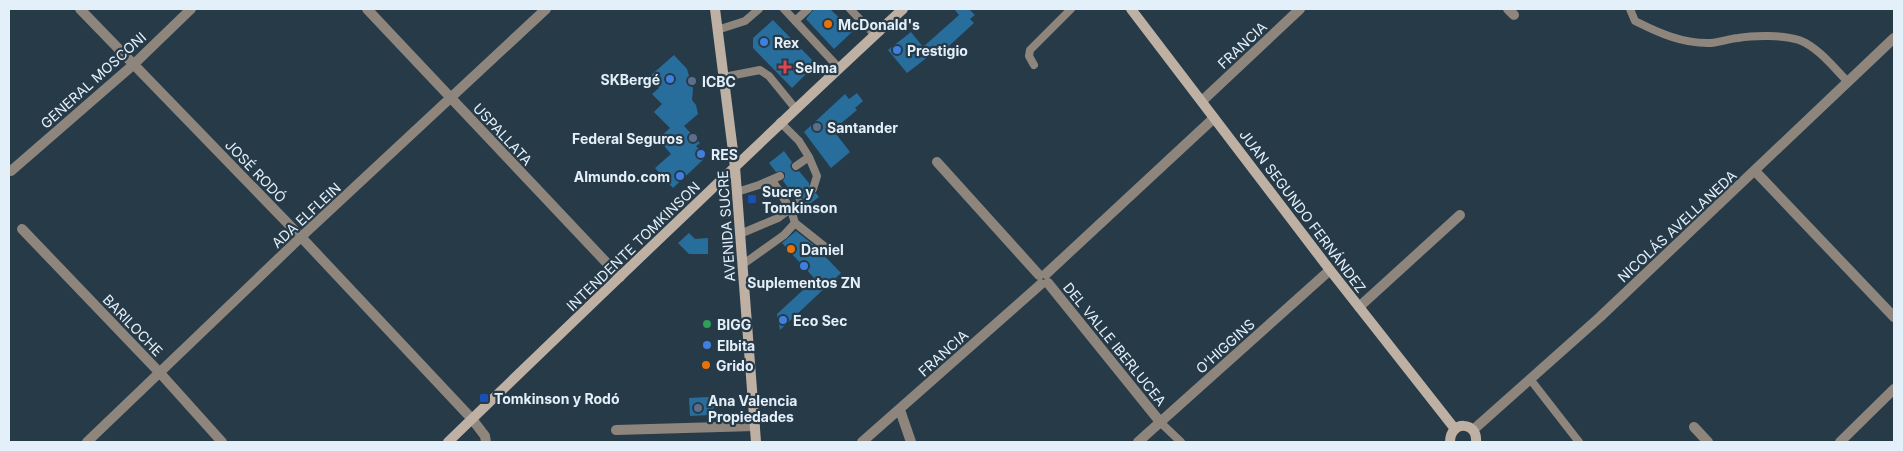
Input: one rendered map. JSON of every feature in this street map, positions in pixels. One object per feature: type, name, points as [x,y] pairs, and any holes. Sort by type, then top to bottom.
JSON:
[{"type":"main road","name":"AVENIDA SUCRE","points":[[715,9],[735,166],[756,442]]},
{"type":"main road","name":"INTENDENTE TOMKINSON","points":[[448,442],[780,122],[903,9]]},
{"type":"main road","name":"JUAN SEGUNDO FERNÁNDEZ","points":[[1131,9],[1330,270],[1455,429]]},
{"type":"main road","points":[[1450,442],[1451,434],[1461,426],[1467,426],[1473,430],[1477,436],[1476,442]]},
{"type":"street","name":"JOSÉ RODÓ","points":[[80,9],[302,237],[472,419],[485,436],[486,442]]},
{"type":"street","name":"GENERAL MOSCONI","points":[[11,171],[133,65],[191,9]]},
{"type":"street","name":"USPALLATA","points":[[367,9],[620,277]]},
{"type":"street","name":"ADA ELFLEIN","points":[[87,442],[302,237],[452,99],[546,9]]},
{"type":"street","name":"FRANCIA","points":[[1202,101],[1300,9]]},
{"type":"street","name":"NICOLÁS AVELLANEDA","points":[[1473,430],[1600,317],[1894,38]]},
{"type":"street","name":"FRANCIA","points":[[862,442],[900,410],[1043,279],[1214,118]]},
{"type":"street","name":"DEL VALLE IBERLUCEA","points":[[937,162],[1043,279],[1161,423]]},
{"type":"street","points":[[1755,171],[1894,317]]},
{"type":"street","points":[[1359,307],[1460,215]]},
{"type":"street","name":"BARILOCHE","points":[[22,229],[160,373],[222,442]]},
{"type":"street","name":"O'HIGGINS","points":[[1138,442],[1330,270]]},
{"type":"street","points":[[1840,442],[1894,389]]},
{"type":"street","points":[[900,410],[911,442]]},
{"type":"street","points":[[616,430],[755,426]]},
{"type":"street","points":[[1694,427],[1708,442]]},
{"type":"lane","points":[[717,30],[746,22],[759,9]]},
{"type":"lane","points":[[784,9],[839,68]]},
{"type":"lane","points":[[795,21],[808,9]]},
{"type":"lane","points":[[850,9],[875,35]]},
{"type":"lane","points":[[1034,64],[1029,56],[1030,50],[1071,9]]},
{"type":"lane","points":[[1630,9],[1635,21],[1671,38],[1706,43],[1738,38],[1780,36],[1800,40],[1817,51],[1848,82]]},
{"type":"lane","points":[[724,77],[760,70],[769,76],[796,108]]},
{"type":"lane","points":[[780,122],[799,141],[809,157],[817,176],[813,189]]},
{"type":"lane","points":[[796,166],[809,157]]},
{"type":"lane","points":[[737,192],[780,176]]},
{"type":"lane","points":[[772,180],[791,210],[795,223],[829,250]]},
{"type":"lane","points":[[740,234],[765,224],[791,210],[799,202]]},
{"type":"lane","points":[[742,265],[784,235],[795,223]]},
{"type":"lane","points":[[1530,379],[1579,442]]},
{"type":"lane","points":[[1161,423],[1181,442]]},
{"type":"building","name":"McDonald's","points":[[814,9],[830,9],[853,31],[834,49],[806,19]]},
{"type":"building","points":[[954,9],[969,9],[975,15],[970,19],[974,23],[937,57],[933,53],[907,73],[888,50],[911,32],[923,47],[959,15]]},
{"type":"building","points":[[773,20],[816,64],[792,88],[753,48],[753,38]]},
{"type":"building","points":[[674,55],[687,69],[693,89],[692,100],[696,105],[698,114],[684,126],[700,143],[696,146],[706,157],[673,188],[655,168],[671,154],[658,139],[670,128],[654,112],[662,104],[652,94],[659,88],[649,77]]},
{"type":"building","points":[[857,93],[863,101],[855,108],[857,110],[833,130],[850,152],[831,168],[804,132],[845,94],[849,99]]},
{"type":"building","points":[[784,151],[792,162],[790,166],[792,170],[799,171],[809,183],[809,192],[812,194],[816,193],[819,197],[804,208],[802,207],[804,199],[801,197],[796,198],[783,181],[785,173],[781,171],[776,172],[769,163]]},
{"type":"building","points":[[796,231],[815,246],[841,273],[780,330],[777,314],[815,279],[782,243]]},
{"type":"building","points":[[689,233],[695,239],[708,238],[708,254],[689,254],[678,243]]},
{"type":"building","name":"Ana Valencia Propiedades","points":[[709,397],[709,402],[713,402],[714,412],[710,412],[710,415],[690,416],[689,398]]},
{"type":"place","name":"McDonald's","points":[[828,24]]},
{"type":"place","name":"Rex","points":[[764,42]]},
{"type":"place","name":"Prestigio","points":[[897,50]]},
{"type":"place","name":"Selma","points":[[785,67]]},
{"type":"place","name":"SKBergé","points":[[670,79]]},
{"type":"place","name":"ICBC","points":[[692,81]]},
{"type":"place","name":"Santander","points":[[817,127]]},
{"type":"place","name":"Federal Seguros","points":[[693,138]]},
{"type":"place","name":"RES","points":[[701,154]]},
{"type":"place","name":"Almundo.com","points":[[680,176]]},
{"type":"place","name":"Sucre y Tomkinson","points":[[752,199]]},
{"type":"place","name":"Daniel","points":[[791,249]]},
{"type":"place","name":"Suplementos ZN","points":[[804,266]]},
{"type":"place","name":"Eco Sec","points":[[783,320]]},
{"type":"place","name":"BIGG","points":[[707,324]]},
{"type":"place","name":"Elbita","points":[[707,345]]},
{"type":"place","name":"Grido","points":[[706,365]]},
{"type":"place","name":"Tomkinson y Rodó","points":[[484,398]]},
{"type":"place","name":"Ana Valencia Propiedades","points":[[698,408]]}]
